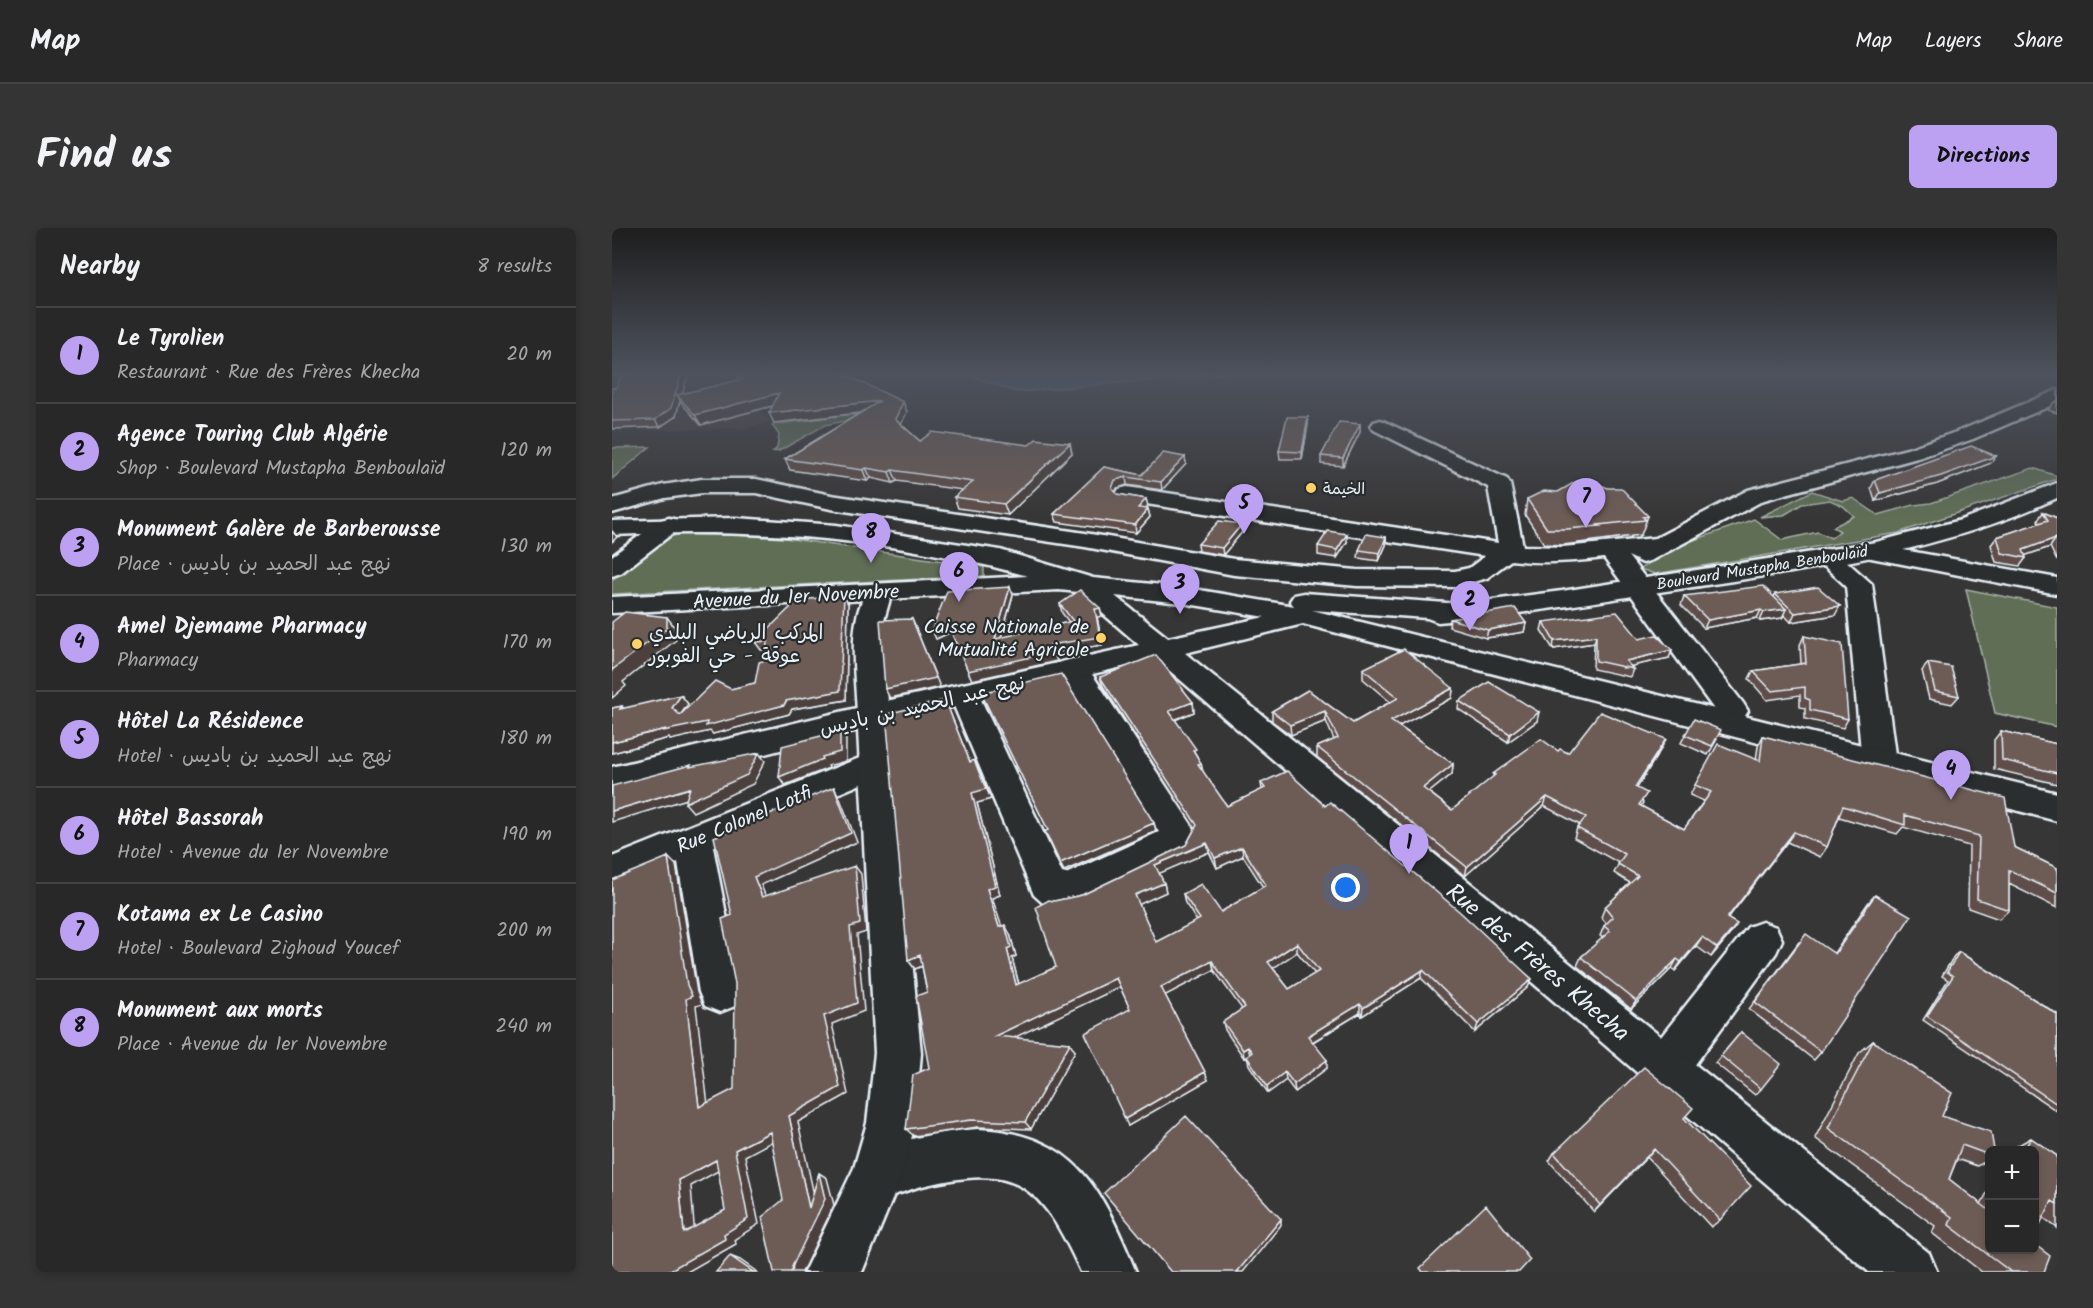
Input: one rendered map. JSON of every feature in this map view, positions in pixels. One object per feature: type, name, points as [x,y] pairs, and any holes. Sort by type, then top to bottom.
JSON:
[{"type":"main road","points":[[1127,494],[1624,568],[1756,495],[1924,450],[1997,422]]},
{"type":"main road","points":[[1381,426],[1499,484],[1509,552]]},
{"type":"main road","points":[[612,506],[663,492],[702,486],[756,486],[831,502],[1085,540],[1234,567],[1357,578],[1456,579],[1478,573],[1509,552]]},
{"type":"main road","name":"Boulevard Mustapha Benboulaïd","points":[[1461,612],[1612,593],[1624,568],[1827,557],[1865,550],[1995,516],[2057,490]]},
{"type":"main road","points":[[612,568],[669,525]]},
{"type":"main road","points":[[612,528],[669,525],[794,528],[860,535],[978,554],[1073,576],[1301,616],[1878,754],[2057,790]]},
{"type":"main road","points":[[1865,550],[2057,586]]},
{"type":"main road","points":[[978,554],[1073,576]]},
{"type":"main road","points":[[1827,557],[1859,584],[1878,754]]},
{"type":"main road","points":[[1624,568],[1732,711]]},
{"type":"main road","points":[[979,586],[1059,582],[1073,576]]},
{"type":"main road","points":[[979,586],[1073,576]]},
{"type":"main road","name":"Rue des Frères Khecha","points":[[1073,576],[1910,1272]]},
{"type":"main road","name":"Avenue du 1er Novembre","points":[[612,604],[979,586]]},
{"type":"main road","points":[[831,1272],[841,1257],[878,1173],[891,1123],[898,1053],[868,627],[879,592]]},
{"type":"main road","points":[[1301,616],[1461,612]]},
{"type":"main road","points":[[1301,616],[1376,619],[1461,612]]},
{"type":"main road","points":[[1459,644],[1444,634],[1440,626],[1444,618],[1461,612]]},
{"type":"main road","name":"نهج عبد الحميد بن باديس","points":[[612,780],[964,694],[1301,616]]},
{"type":"main road","points":[[1376,619],[1459,644],[1732,711],[2057,807]]},
{"type":"main road","points":[[964,694],[1048,884],[1058,892],[1071,890],[1174,842],[1179,833],[1073,669]]},
{"type":"main road","name":"Rue Colonel Lotfi","points":[[612,874],[877,763]]},
{"type":"main road","points":[[693,840],[720,992]]},
{"type":"main road","points":[[1665,1068],[1762,940]]},
{"type":"main road","points":[[878,1173],[933,1158],[975,1154],[996,1153],[1014,1156],[1036,1165],[1066,1191],[1109,1272]]},
{"type":"shaded area","points":[[612,422],[771,422],[745,428],[612,431]]},
{"type":"green space","points":[[796,422],[841,422],[825,425],[779,451],[773,452],[777,448],[779,435],[772,425]]},
{"type":"green space","points":[[650,447],[612,479],[612,448]]},
{"type":"green space","points":[[2033,468],[2057,476],[2057,479],[1898,533],[1655,574],[1640,569],[1677,546],[1754,519],[1782,540],[1818,532],[1831,538],[1840,531],[1833,527],[1854,516],[1843,506],[1830,500],[1802,504],[1784,515],[1760,517],[1812,491],[1843,501],[1853,498],[1878,515],[1914,505],[1931,503]]},
{"type":"green space","points":[[686,532],[785,538],[984,567],[984,576],[612,594],[612,580],[670,537]]},
{"type":"green space","points":[[1966,589],[2057,607],[2057,727],[1995,713]]},
{"type":"building","points":[[846,422],[898,422],[920,441],[932,432],[1029,445],[1036,439],[1070,443],[1004,504],[954,497],[973,482],[892,470],[889,472],[866,468],[863,470],[785,459]]},
{"type":"building","points":[[1286,422],[1307,422],[1302,452],[1279,451]]},
{"type":"building","points":[[1339,422],[1360,424],[1343,458],[1321,456]]},
{"type":"building","points":[[1971,446],[1996,456],[1941,476],[1880,493],[1875,480]]},
{"type":"building","points":[[1163,453],[1185,457],[1161,482],[1126,477],[1115,480],[1112,488],[1117,494],[1146,499],[1138,508],[1148,509],[1135,525],[1054,514],[1104,467],[1142,475]]},
{"type":"building","points":[[1577,481],[1582,489],[1598,484],[1608,488],[1621,488],[1648,516],[1643,517],[1646,520],[1567,529],[1547,529],[1527,499],[1544,491],[1558,492]]},
{"type":"building","points":[[2043,512],[2057,518],[2057,540],[2056,538],[2023,550],[2026,558],[2002,553],[1997,537],[2048,520]]},
{"type":"building","points":[[1219,521],[1242,524],[1222,548],[1198,544]]},
{"type":"building","points":[[1328,531],[1347,534],[1337,550],[1318,546]]},
{"type":"building","points":[[1366,534],[1386,537],[1380,553],[1359,550]]},
{"type":"building","points":[[1763,586],[1786,609],[1764,612],[1761,610],[1708,620],[1684,596]]},
{"type":"building","points":[[1010,587],[995,639],[1073,621],[1060,604],[1080,590],[1100,608],[1095,609],[1100,637],[1050,645],[1054,652],[968,671],[948,624],[932,630],[947,591]]},
{"type":"building","points":[[1818,587],[1840,606],[1795,613],[1775,594]]},
{"type":"building","points":[[844,596],[840,691],[786,701],[784,705],[706,726],[707,722],[612,742],[612,708],[622,706],[620,709],[681,695],[672,708],[680,715],[715,681],[731,689],[755,683],[759,662],[766,660],[767,642],[769,641],[755,642],[798,600]]},
{"type":"building","points":[[1515,608],[1526,623],[1488,630],[1450,619]]},
{"type":"building","name":"المركب الرياضي البلدي عوقة - حي الفوبور","points":[[625,612],[667,617],[667,628],[612,670],[612,622]]},
{"type":"building","points":[[1617,612],[1639,639],[1656,635],[1672,650],[1626,661],[1633,669],[1596,661],[1596,636],[1554,641],[1543,622]]},
{"type":"building","points":[[912,619],[936,678],[885,689],[880,620]]},
{"type":"building","points":[[1804,636],[1842,644],[1848,719],[1810,710],[1810,700],[1805,698],[1805,687],[1772,691],[1753,671],[1806,663]]},
{"type":"building","points":[[1404,649],[1453,688],[1391,721],[1453,764],[1423,788],[1452,810],[1495,775],[1493,774],[1541,739],[1558,751],[1560,749],[1568,753],[1600,712],[1666,739],[1635,787],[1647,793],[1639,805],[1684,829],[1711,792],[1695,785],[1718,744],[1760,761],[1763,736],[2005,798],[2014,847],[2057,868],[2057,893],[2009,870],[2009,910],[1977,899],[1979,836],[1905,815],[1905,825],[1843,806],[1827,847],[1794,832],[1727,918],[1737,924],[1717,948],[1702,937],[1681,962],[1677,959],[1636,1001],[1581,957],[1610,931],[1604,926],[1613,917],[1605,907],[1638,876],[1618,864],[1625,854],[1577,828],[1586,817],[1547,797],[1467,867],[1317,747],[1338,738],[1325,711],[1290,725],[1272,711],[1308,690],[1353,723],[1398,698],[1363,669]]},
{"type":"building","points":[[1156,655],[1193,702],[1169,711],[1196,749],[1193,750],[1201,763],[1198,764],[1227,806],[1265,788],[1261,783],[1287,771],[1325,806],[1330,802],[1460,912],[1532,979],[1478,1024],[1423,970],[1363,1008],[1360,1004],[1308,1036],[1327,1060],[1294,1084],[1285,1072],[1267,1086],[1247,1057],[1252,1052],[1248,1047],[1243,1050],[1223,1022],[1245,1007],[1212,961],[1161,987],[1205,1072],[1125,1119],[1085,1033],[1130,1009],[1116,978],[995,1036],[1070,1043],[1025,1122],[971,1120],[906,1129],[913,1075],[929,1068],[916,996],[927,992],[920,955],[908,960],[886,714],[945,700],[970,762],[974,760],[986,789],[972,793],[995,886],[987,889],[999,927],[1005,925],[1011,947],[1007,949],[1016,985],[1056,967],[1036,907],[1049,900],[1082,895],[1186,845],[1197,825],[1100,677]],"holes":[[[1207,843],[1215,858],[1242,847],[1266,885],[1221,912],[1201,884],[1183,894],[1200,919],[1156,942],[1135,895],[1164,883],[1155,865]],[[1297,943],[1319,971],[1289,989],[1268,962]]]},
{"type":"building","points":[[1928,663],[1951,667],[1959,696],[1935,691]]},
{"type":"building","points":[[1061,674],[1154,823],[1060,863],[1045,831],[1048,830],[981,693]]},
{"type":"building","points":[[1489,682],[1539,712],[1510,734],[1459,701]]},
{"type":"building","points":[[1694,719],[1721,730],[1712,746],[1685,735]]},
{"type":"building","points":[[840,731],[840,752],[822,757],[823,759],[779,777],[782,746]]},
{"type":"building","points":[[2001,731],[2057,744],[2057,773],[2002,760]]},
{"type":"building","points":[[759,753],[747,775],[685,803],[690,788],[612,811],[612,786],[691,765],[690,767]]},
{"type":"building","points":[[834,787],[851,833],[754,877],[762,897],[855,866],[860,924],[850,927],[857,1003],[824,1016],[840,1087],[789,1116],[809,1208],[819,1173],[825,1199],[791,1272],[774,1272],[762,1217],[783,1200],[770,1132],[735,1150],[748,1219],[724,1234],[725,1239],[667,1272],[612,1272],[612,880],[668,857],[687,985],[692,996],[686,999],[699,1107],[734,1089],[735,984],[722,919],[732,915],[714,837]],"holes":[[[716,1160],[725,1210],[684,1233],[679,1180]]]},
{"type":"building","points":[[1875,895],[1911,916],[1821,1052],[1755,1002],[1806,934],[1835,954]]},
{"type":"building","points":[[1959,952],[2057,1014],[2057,1104],[1927,1016],[1953,976],[1947,972]]},
{"type":"building","points":[[1741,1032],[1781,1064],[1761,1089],[1721,1056]]},
{"type":"building","points":[[1873,1041],[1952,1093],[1942,1116],[1991,1132],[1993,1146],[1985,1146],[1985,1154],[1962,1145],[1949,1179],[1985,1207],[1985,1252],[1949,1225],[1952,1217],[1828,1128]]},
{"type":"building","points":[[1644,1067],[1693,1108],[1684,1118],[1751,1186],[1720,1220],[1654,1149],[1600,1205],[1554,1153]]},
{"type":"building","points":[[1186,1116],[1281,1219],[1237,1272],[1171,1272],[1104,1193]]},
{"type":"building","points":[[2031,1138],[2057,1156],[2057,1204],[2052,1201],[2039,1226],[2039,1146],[2026,1146]]},
{"type":"building","points":[[1486,1205],[1530,1260],[1519,1272],[1423,1272],[1420,1268]]},
{"type":"building","points":[[2039,1248],[2050,1256],[2044,1272],[2011,1272],[1987,1254],[2039,1254]]},
{"type":"building","points":[[730,1256],[753,1272],[716,1272]]},
{"type":"place","name":"الخيمة","points":[[1311,488]]},
{"type":"place","name":"Kotama ex Le Casino","points":[[1586,528]]},
{"type":"place","name":"Hôtel La Résidence","points":[[1244,534]]},
{"type":"place","name":"Monument aux morts","points":[[871,563]]},
{"type":"place","name":"Hôtel Bassorah","points":[[959,602]]},
{"type":"place","name":"Monument Galère de Barberousse","points":[[1180,614]]},
{"type":"place","name":"Agence Touring Club Algérie","points":[[1470,631]]},
{"type":"place","name":"Caisse Nationale de Mutualité Agricole","points":[[1101,638]]},
{"type":"place","name":"المركب الرياضي البلدي عوقة - حي الفوبور","points":[[637,644]]},
{"type":"place","name":"Amel Djemame Pharmacy","points":[[1951,800]]},
{"type":"place","name":"Le Tyrolien","points":[[1409,874]]}]
